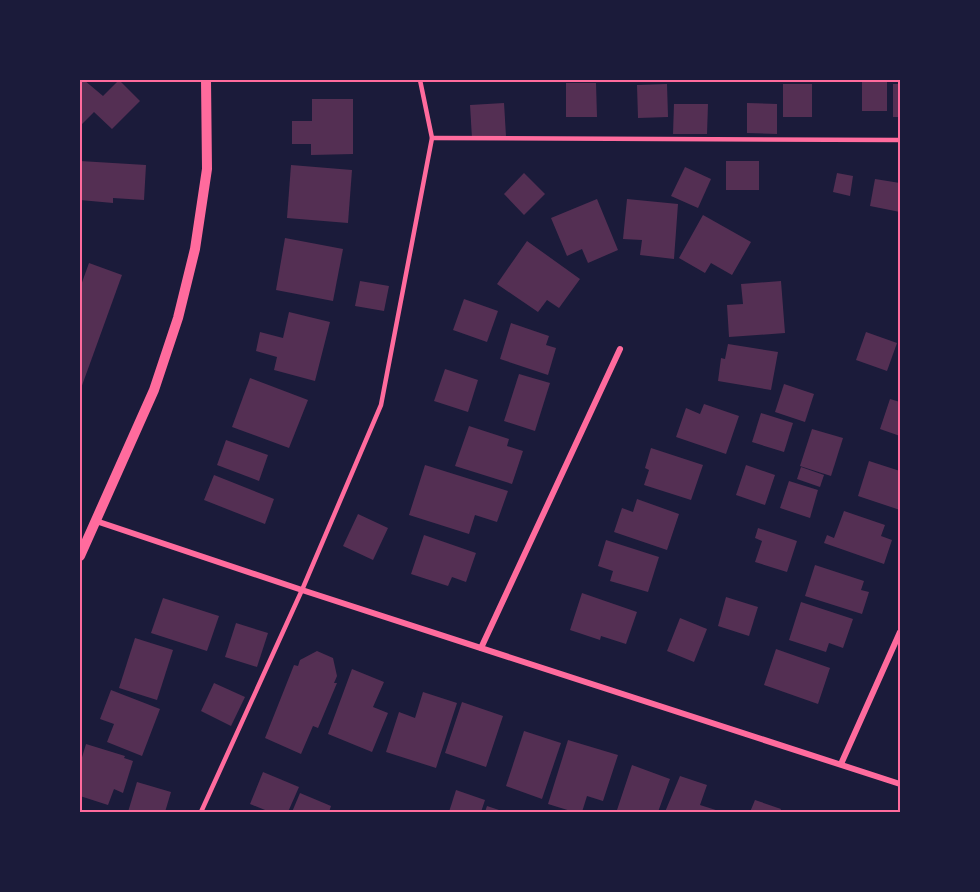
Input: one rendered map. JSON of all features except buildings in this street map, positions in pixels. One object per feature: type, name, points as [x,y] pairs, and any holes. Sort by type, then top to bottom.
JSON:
[{"type":"street","points":[[80,556],[154,390],[178,318],[195,249],[207,169],[206,80]]},
{"type":"street","points":[[481,648],[620,349]]},
{"type":"street","points":[[96,521],[900,784]]},
{"type":"street","points":[[841,764],[900,632]]},
{"type":"lane","points":[[201,813],[302,590],[381,405],[432,138],[420,80]]},
{"type":"lane","points":[[432,138],[900,140]]}]
